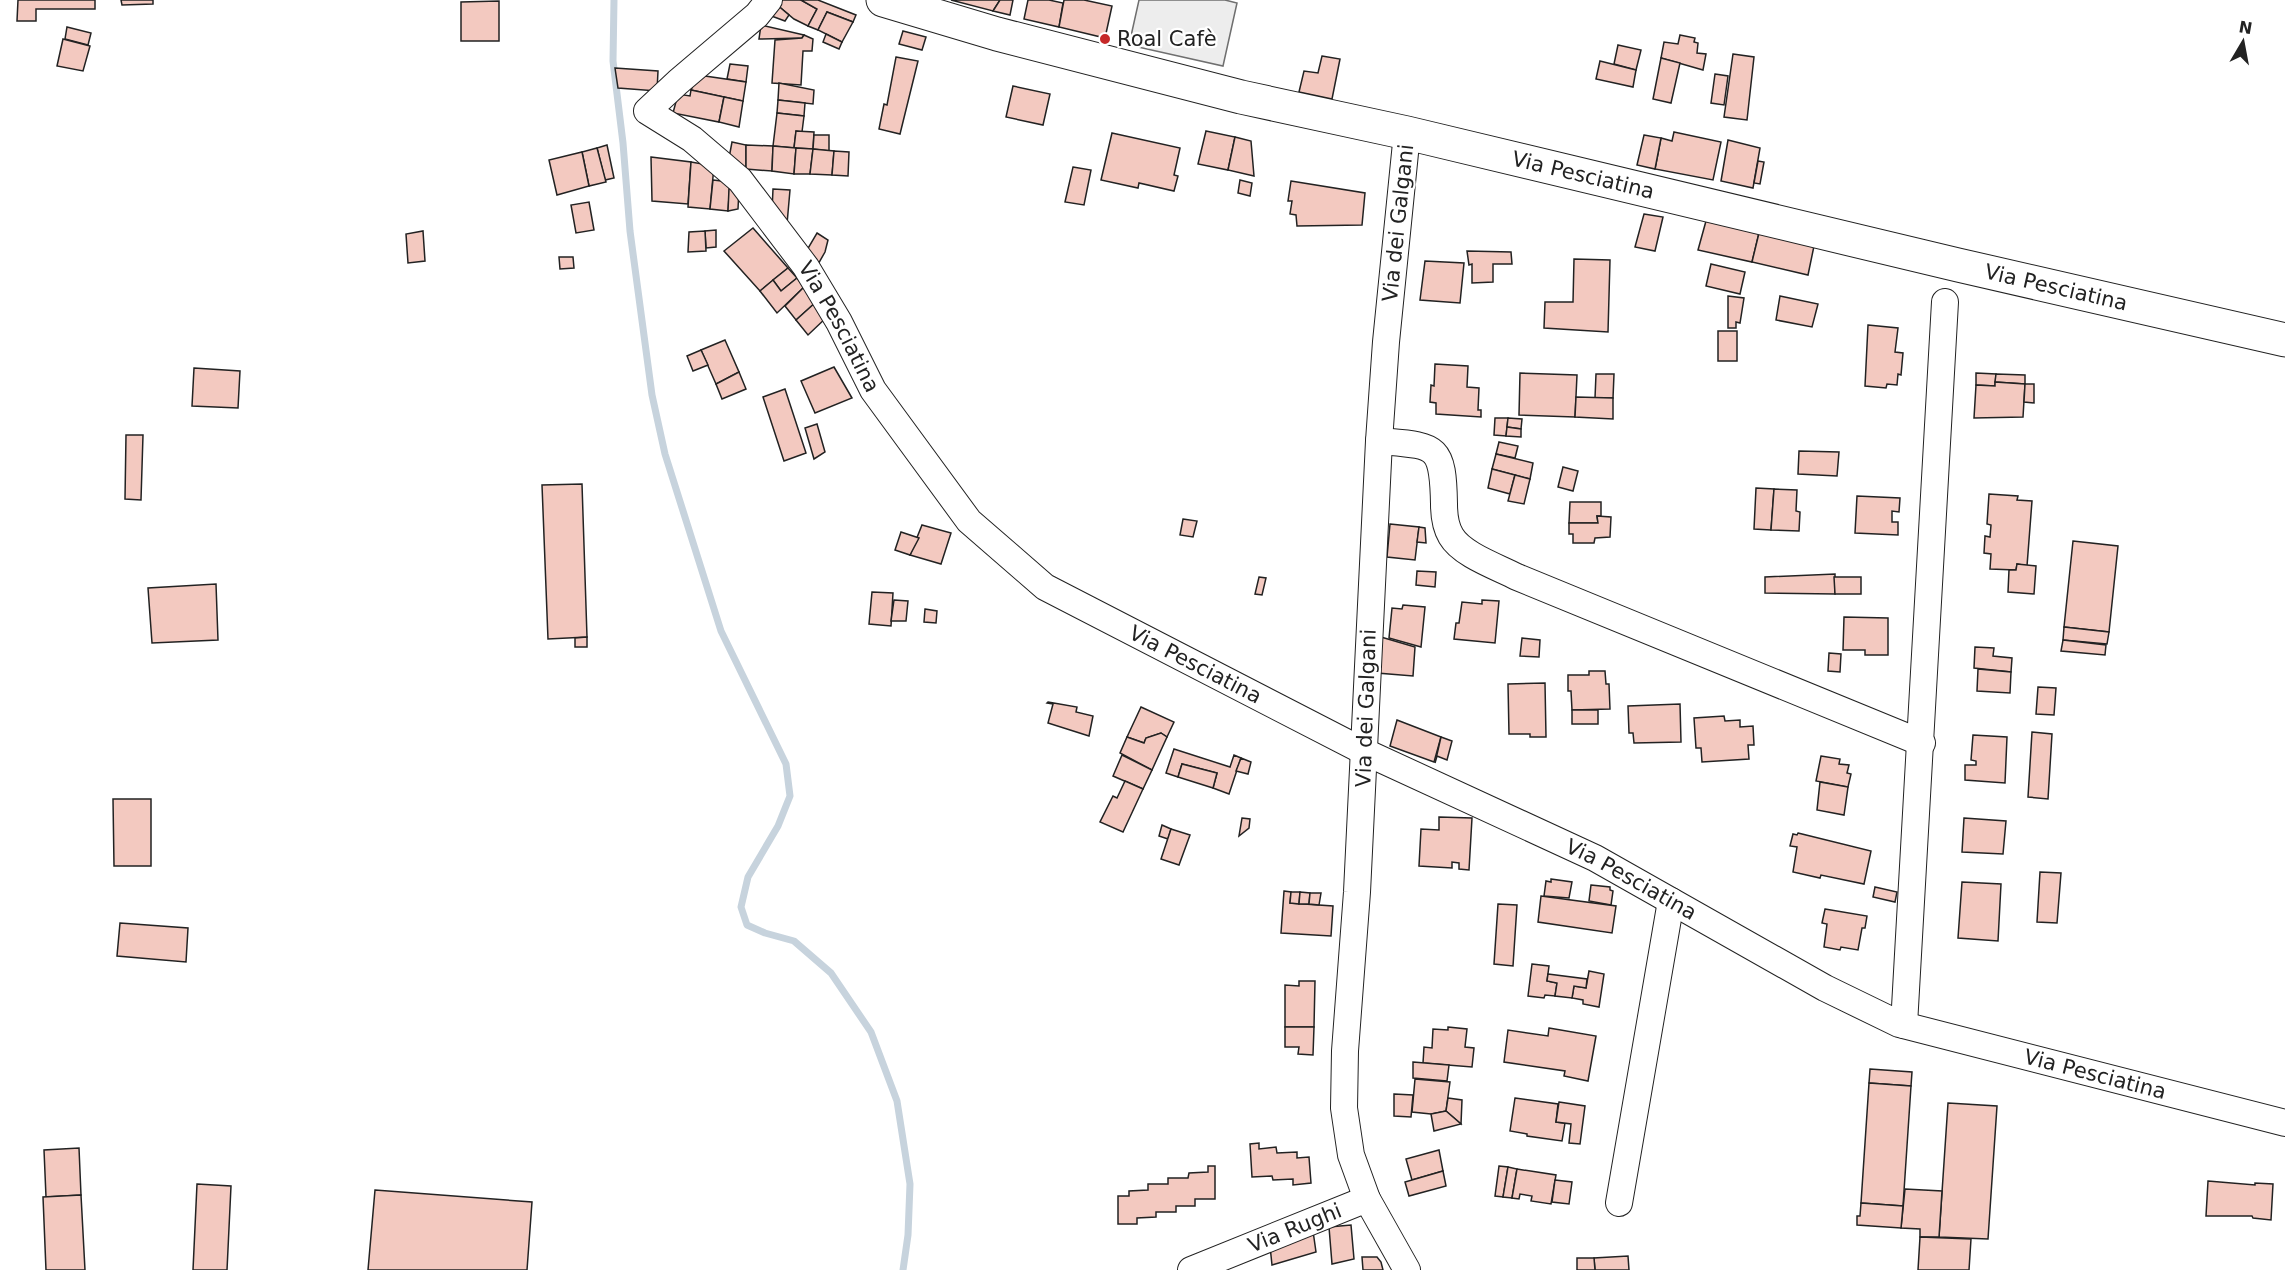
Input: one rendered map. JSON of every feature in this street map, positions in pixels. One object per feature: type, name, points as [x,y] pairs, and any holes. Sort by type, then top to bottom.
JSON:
[{"type":"main road","name":"Via Pesciatina","points":[[882,0],[997,34],[1241,97],[2285,340]]},
{"type":"street","name":"Via Pesciatina","points":[[769,0],[757,15],[647,111],[692,139],[740,180],[806,267],[839,322],[873,390],[969,520],[1045,587],[1365,752],[1595,858],[1825,988],[1904,1025],[2285,1123]]},
{"type":"street","name":"Via dei Galgani","points":[[1407,134],[1386,342],[1379,441],[1357,892],[1344,1051],[1344,1108],[1351,1155],[1367,1199],[1407,1270]]},
{"type":"street","points":[[1904,1025],[1922,743],[1945,302]]},
{"type":"street","points":[[1379,441],[1416,444],[1428,448],[1440,459],[1443,476],[1444,519],[1451,536],[1463,549],[1517,577],[1922,743]]},
{"type":"street","points":[[1619,1203],[1671,901]]},
{"type":"street","name":"Via Rughi","points":[[1191,1270],[1367,1199]]},
{"type":"shaded area","points":[[1139,0],[1225,0],[1237,3],[1223,66],[1129,45]]},
{"type":"building","points":[[18,0],[95,0],[95,9],[36,9],[36,21],[17,21]]},
{"type":"building","points":[[121,0],[153,0],[153,4],[122,5]]},
{"type":"building","points":[[781,0],[801,0],[817,9],[808,26],[794,19],[776,4]]},
{"type":"building","points":[[801,0],[818,0],[856,15],[853,22],[827,12],[818,30],[808,26],[817,9]]},
{"type":"building","points":[[951,0],[1000,0],[993,11]]},
{"type":"building","points":[[1000,0],[1013,0],[1010,15],[993,11]]},
{"type":"building","points":[[1028,0],[1063,3],[1059,27],[1024,19]]},
{"type":"building","points":[[1064,0],[1084,0],[1112,6],[1105,38],[1059,27]]},
{"type":"building","points":[[499,1],[499,41],[461,41],[461,2]]},
{"type":"building","points":[[776,4],[789,15],[785,21],[766,14]]},
{"type":"building","points":[[827,12],[853,22],[842,42],[818,30]]},
{"type":"building","points":[[761,25],[804,35],[802,38],[759,39]]},
{"type":"building","points":[[67,27],[91,33],[88,45],[65,39]]},
{"type":"building","points":[[903,31],[926,37],[922,50],[899,44]]},
{"type":"building","points":[[826,34],[842,42],[839,49],[823,42]]},
{"type":"building","points":[[804,35],[813,39],[812,51],[803,51],[801,85],[772,83],[775,40],[802,38]]},
{"type":"building","points":[[1680,35],[1695,38],[1694,42],[1698,43],[1697,53],[1706,54],[1703,70],[1661,58],[1664,42],[1678,44]]},
{"type":"building","points":[[63,39],[90,46],[83,71],[57,66]]},
{"type":"building","points":[[1618,45],[1641,50],[1636,70],[1614,64]]},
{"type":"building","points":[[1733,54],[1754,57],[1747,120],[1724,117]]},
{"type":"building","points":[[1322,56],[1340,59],[1332,99],[1299,92],[1304,71],[1318,73]]},
{"type":"building","points":[[896,57],[918,61],[900,134],[879,129],[884,104],[887,105]]},
{"type":"building","points":[[1661,58],[1680,63],[1671,103],[1653,99]]},
{"type":"building","points":[[1600,61],[1636,70],[1633,87],[1596,79]]},
{"type":"building","points":[[730,64],[748,66],[746,82],[727,79]]},
{"type":"building","points":[[615,68],[658,71],[657,91],[618,88]]},
{"type":"building","points":[[1715,74],[1728,76],[1724,105],[1711,103]]},
{"type":"building","points":[[698,75],[746,82],[743,101],[691,90]]},
{"type":"building","points":[[779,83],[814,90],[813,104],[778,100]]},
{"type":"building","points":[[1013,86],[1050,94],[1043,125],[1006,117]]},
{"type":"building","points":[[691,90],[724,97],[719,122],[673,113],[678,94],[690,96]]},
{"type":"building","points":[[724,97],[743,101],[739,127],[719,122]]},
{"type":"building","points":[[778,100],[805,103],[804,116],[777,113]]},
{"type":"building","points":[[777,113],[804,116],[802,132],[796,131],[794,148],[773,146]]},
{"type":"building","points":[[796,131],[814,132],[813,149],[794,148]]},
{"type":"building","points":[[1206,131],[1235,137],[1228,170],[1198,164]]},
{"type":"building","points":[[1674,132],[1721,142],[1713,180],[1655,169],[1661,138],[1672,141]]},
{"type":"building","points":[[1112,133],[1180,148],[1174,175],[1178,176],[1174,191],[1139,183],[1138,188],[1101,180]]},
{"type":"building","points":[[814,135],[829,135],[829,151],[813,149]]},
{"type":"building","points":[[1644,135],[1661,138],[1655,169],[1637,165]]},
{"type":"building","points":[[1235,137],[1251,141],[1254,176],[1228,170]]},
{"type":"building","points":[[1728,140],[1760,148],[1753,188],[1721,181]]},
{"type":"building","points":[[732,142],[746,145],[746,169],[729,158]]},
{"type":"building","points":[[607,145],[614,178],[605,180],[597,148]]},
{"type":"building","points":[[746,145],[773,146],[772,171],[746,169]]},
{"type":"building","points":[[773,146],[796,148],[794,174],[772,171]]},
{"type":"building","points":[[597,148],[606,182],[589,186],[582,152]]},
{"type":"building","points":[[796,148],[813,149],[810,174],[794,174]]},
{"type":"building","points":[[813,149],[834,151],[832,175],[810,174]]},
{"type":"building","points":[[834,151],[849,152],[848,176],[832,175]]},
{"type":"building","points":[[582,152],[589,186],[557,195],[549,160]]},
{"type":"building","points":[[651,157],[691,162],[688,204],[652,201]]},
{"type":"building","points":[[1758,161],[1764,162],[1760,184],[1754,183]]},
{"type":"building","points":[[691,162],[714,166],[710,209],[688,207]]},
{"type":"building","points":[[1073,167],[1091,170],[1084,205],[1065,202]]},
{"type":"building","points":[[713,180],[730,182],[728,211],[710,209]]},
{"type":"building","points":[[1240,180],[1252,183],[1250,196],[1238,193]]},
{"type":"building","points":[[1291,181],[1365,193],[1362,225],[1297,226],[1296,215],[1290,214],[1292,201],[1288,201]]},
{"type":"building","points":[[729,189],[739,189],[738,209],[728,211]]},
{"type":"building","points":[[773,189],[790,190],[787,224],[772,211]]},
{"type":"building","points":[[589,202],[594,230],[576,233],[571,205]]},
{"type":"building","points":[[1644,214],[1663,217],[1655,251],[1635,247]]},
{"type":"building","points":[[1706,221],[1759,233],[1752,262],[1698,250]]},
{"type":"building","points":[[753,228],[788,268],[760,291],[724,251]]},
{"type":"building","points":[[716,230],[716,247],[706,248],[705,231]]},
{"type":"building","points":[[423,231],[425,261],[408,263],[406,234]]},
{"type":"building","points":[[705,231],[706,251],[688,252],[689,232]]},
{"type":"building","points":[[817,233],[828,240],[825,252],[817,266],[804,255]]},
{"type":"building","points":[[1759,233],[1814,246],[1808,275],[1752,262]]},
{"type":"building","points":[[1467,251],[1511,252],[1512,264],[1493,264],[1493,282],[1472,283],[1472,264],[1469,265]]},
{"type":"building","points":[[559,257],[573,257],[574,268],[560,269]]},
{"type":"building","points":[[1574,259],[1610,260],[1608,332],[1544,328],[1545,302],[1573,302]]},
{"type":"building","points":[[1425,261],[1464,263],[1460,303],[1420,300]]},
{"type":"building","points":[[1711,264],[1745,272],[1740,294],[1706,286]]},
{"type":"building","points":[[788,268],[797,278],[781,291],[773,280]]},
{"type":"building","points":[[797,278],[804,287],[777,313],[760,291],[773,280],[781,291]]},
{"type":"building","points":[[804,287],[816,302],[796,320],[785,306]]},
{"type":"building","points":[[1728,296],[1744,298],[1740,323],[1736,322],[1736,328],[1728,328]]},
{"type":"building","points":[[1780,296],[1818,304],[1812,327],[1776,320]]},
{"type":"building","points":[[816,302],[828,316],[808,335],[796,320]]},
{"type":"building","points":[[1868,325],[1898,328],[1895,352],[1903,353],[1901,375],[1898,374],[1897,385],[1887,384],[1886,388],[1865,386]]},
{"type":"building","points":[[1718,331],[1737,331],[1737,361],[1718,361]]},
{"type":"building","points":[[725,340],[739,372],[716,384],[701,350]]},
{"type":"building","points":[[701,350],[708,365],[693,371],[687,356]]},
{"type":"building","points":[[1435,364],[1468,366],[1467,387],[1479,388],[1478,410],[1481,410],[1481,417],[1436,414],[1436,403],[1430,402],[1431,385],[1434,386]]},
{"type":"building","points":[[834,367],[852,398],[815,413],[801,381]]},
{"type":"building","points":[[194,368],[240,371],[238,408],[192,406]]},
{"type":"building","points":[[739,372],[746,389],[722,399],[716,384]]},
{"type":"building","points":[[1520,373],[1577,375],[1575,417],[1519,415]]},
{"type":"building","points":[[1976,373],[1996,374],[1995,386],[1976,385]]},
{"type":"building","points":[[1596,374],[1614,374],[1613,398],[1595,398]]},
{"type":"building","points":[[1996,374],[2025,375],[2025,384],[1995,382]]},
{"type":"building","points":[[1995,382],[2025,384],[2023,417],[1974,418],[1976,385],[1995,386]]},
{"type":"building","points":[[2025,384],[2034,384],[2034,403],[2024,402]]},
{"type":"building","points":[[785,389],[806,453],[784,461],[763,397]]},
{"type":"building","points":[[1576,397],[1613,398],[1613,419],[1575,417]]},
{"type":"building","points":[[1495,418],[1508,418],[1506,436],[1494,435]]},
{"type":"building","points":[[1508,418],[1522,419],[1521,429],[1507,427]]},
{"type":"building","points":[[817,424],[825,452],[814,459],[805,428]]},
{"type":"building","points":[[1507,427],[1521,429],[1521,437],[1506,436]]},
{"type":"building","points":[[126,435],[143,435],[141,500],[125,499]]},
{"type":"building","points":[[1499,442],[1518,446],[1515,458],[1496,454]]},
{"type":"building","points":[[1799,451],[1839,452],[1837,476],[1798,474]]},
{"type":"building","points":[[1496,454],[1533,463],[1530,479],[1492,469]]},
{"type":"building","points":[[1563,467],[1578,471],[1573,491],[1558,487]]},
{"type":"building","points":[[1492,469],[1515,475],[1510,494],[1488,488]]},
{"type":"building","points":[[1515,475],[1530,479],[1524,504],[1508,501]]},
{"type":"building","points":[[582,484],[587,637],[548,639],[542,485]]},
{"type":"building","points":[[1756,488],[1774,489],[1771,530],[1754,529]]},
{"type":"building","points":[[1774,489],[1797,490],[1796,511],[1800,512],[1799,531],[1771,530]]},
{"type":"building","points":[[1989,494],[2018,496],[2017,500],[2032,501],[2027,566],[2017,564],[2016,570],[1990,569],[1991,554],[1984,553],[1985,536],[1990,537],[1991,525],[1987,524]]},
{"type":"building","points":[[1857,496],[1900,498],[1899,512],[1892,511],[1892,522],[1898,522],[1898,535],[1855,533]]},
{"type":"building","points":[[1570,502],[1601,502],[1601,516],[1597,516],[1598,523],[1569,523]]},
{"type":"building","points":[[1597,516],[1611,517],[1610,537],[1595,538],[1594,543],[1573,543],[1573,534],[1569,534],[1569,523],[1598,523]]},
{"type":"building","points":[[1183,519],[1197,521],[1193,537],[1180,535]]},
{"type":"building","points":[[1390,524],[1419,527],[1415,560],[1387,557]]},
{"type":"building","points":[[922,525],[951,533],[941,564],[910,555]]},
{"type":"building","points":[[1419,527],[1425,528],[1426,543],[1417,542]]},
{"type":"building","points":[[901,532],[919,538],[910,555],[895,550]]},
{"type":"building","points":[[2073,541],[2118,546],[2109,632],[2064,627]]},
{"type":"building","points":[[2017,564],[2036,566],[2034,594],[2008,592],[2009,570],[2016,570]]},
{"type":"building","points":[[1417,571],[1436,572],[1435,587],[1416,585]]},
{"type":"building","points":[[1835,574],[1835,594],[1765,593],[1765,577]]},
{"type":"building","points":[[1259,577],[1266,578],[1262,595],[1255,594]]},
{"type":"building","points":[[1834,577],[1861,577],[1861,594],[1835,594]]},
{"type":"building","points":[[216,584],[218,640],[152,643],[148,588]]},
{"type":"building","points":[[872,592],[893,593],[891,626],[869,624]]},
{"type":"building","points":[[894,600],[908,601],[906,621],[891,621]]},
{"type":"building","points":[[1482,600],[1499,601],[1495,643],[1454,639],[1462,602],[1482,604]]},
{"type":"building","points":[[1403,605],[1425,607],[1421,647],[1389,638],[1392,608],[1402,609]]},
{"type":"building","points":[[925,609],[937,611],[936,623],[924,622]]},
{"type":"building","points":[[1844,617],[1888,618],[1888,655],[1865,655],[1865,650],[1843,650]]},
{"type":"building","points":[[2064,627],[2109,632],[2107,644],[2063,640]]},
{"type":"building","points":[[587,637],[587,647],[575,647],[575,638]]},
{"type":"building","points":[[1381,637],[1415,647],[1413,676],[1377,673]]},
{"type":"building","points":[[1522,638],[1540,640],[1539,657],[1520,656]]},
{"type":"building","points":[[2063,640],[2106,645],[2105,655],[2061,651]]},
{"type":"building","points":[[1975,647],[1994,648],[1993,656],[2012,658],[2011,672],[1974,668]]},
{"type":"building","points":[[1829,653],[1841,654],[1840,672],[1828,671]]},
{"type":"building","points":[[1978,669],[2011,672],[2010,693],[1977,691]]},
{"type":"building","points":[[1589,671],[1605,671],[1606,684],[1609,684],[1610,709],[1572,710],[1571,691],[1568,691],[1568,675],[1589,675]]},
{"type":"building","points":[[1545,683],[1546,737],[1509,734],[1508,684]]},
{"type":"building","points":[[2038,687],[2056,688],[2054,715],[2036,714]]},
{"type":"building","points":[[1048,702],[1077,707],[1076,712],[1093,716],[1089,736],[1048,723],[1053,704]]},
{"type":"building","points":[[1680,704],[1681,742],[1634,743],[1633,733],[1629,733],[1628,706]]},
{"type":"building","points":[[1141,707],[1174,722],[1167,737],[1161,733],[1146,738],[1144,743],[1127,737]]},
{"type":"building","points":[[1572,710],[1598,710],[1598,724],[1572,724]]},
{"type":"building","points":[[1724,716],[1725,721],[1740,720],[1740,727],[1753,726],[1754,745],[1748,745],[1749,759],[1702,762],[1701,748],[1696,748],[1694,718]]},
{"type":"building","points":[[1397,720],[1441,737],[1434,762],[1390,746]]},
{"type":"building","points":[[2032,732],[2052,734],[2048,799],[2028,797]]},
{"type":"building","points":[[1161,733],[1167,737],[1152,770],[1120,753],[1127,737],[1144,743],[1146,738]]},
{"type":"building","points":[[1973,735],[2007,737],[2005,783],[1965,780],[1965,765],[1976,765],[1976,761],[1971,760]]},
{"type":"building","points":[[1441,737],[1452,741],[1447,760],[1437,756],[1435,763]]},
{"type":"building","points":[[1174,749],[1230,767],[1234,755],[1241,758],[1229,794],[1213,788],[1217,773],[1182,764],[1178,777],[1166,773]]},
{"type":"building","points":[[1122,755],[1152,770],[1143,789],[1113,776]]},
{"type":"building","points":[[1821,756],[1840,759],[1839,764],[1849,765],[1847,773],[1851,774],[1848,787],[1816,781]]},
{"type":"building","points":[[1241,758],[1251,762],[1248,774],[1236,771]]},
{"type":"building","points":[[1182,764],[1217,773],[1213,788],[1178,777]]},
{"type":"building","points":[[1125,781],[1143,789],[1123,832],[1100,822],[1113,796],[1117,798]]},
{"type":"building","points":[[1820,782],[1848,787],[1844,815],[1817,810]]},
{"type":"building","points":[[113,799],[151,799],[151,866],[114,866]]},
{"type":"building","points":[[1439,817],[1472,818],[1469,870],[1459,869],[1459,863],[1452,862],[1452,868],[1419,866],[1421,829],[1439,830]]},
{"type":"building","points":[[1242,818],[1250,819],[1249,828],[1239,836]]},
{"type":"building","points":[[1964,818],[2006,821],[2003,854],[1962,852]]},
{"type":"building","points":[[1162,825],[1171,829],[1168,839],[1159,836]]},
{"type":"building","points":[[1171,829],[1190,835],[1179,865],[1161,859]]},
{"type":"building","points":[[1798,833],[1871,851],[1864,884],[1793,872],[1797,847],[1790,846],[1793,834]]},
{"type":"building","points":[[2040,872],[2061,873],[2057,923],[2037,922]]},
{"type":"building","points":[[1551,879],[1572,882],[1569,898],[1544,896],[1546,881],[1551,882]]},
{"type":"building","points":[[1962,882],[2001,884],[1998,941],[1958,938]]},
{"type":"building","points":[[1591,885],[1610,887],[1613,891],[1611,905],[1589,901]]},
{"type":"building","points":[[1875,887],[1897,892],[1895,902],[1873,897]]},
{"type":"building","points":[[1284,891],[1291,892],[1290,903],[1333,906],[1331,936],[1281,933]]},
{"type":"building","points":[[1291,892],[1300,892],[1299,904],[1290,903]]},
{"type":"building","points":[[1300,892],[1310,893],[1309,904],[1299,904]]},
{"type":"building","points":[[1310,893],[1321,893],[1319,905],[1309,904]]},
{"type":"building","points":[[1541,896],[1616,906],[1612,933],[1538,922]]},
{"type":"building","points":[[1498,904],[1517,905],[1513,966],[1494,964]]},
{"type":"building","points":[[1825,909],[1867,916],[1858,950],[1824,947],[1827,924],[1822,923]]},
{"type":"building","points":[[120,923],[188,928],[186,962],[117,956]]},
{"type":"building","points":[[1532,964],[1549,966],[1547,981],[1557,983],[1555,996],[1545,995],[1544,998],[1528,996]]},
{"type":"building","points":[[1589,971],[1604,974],[1599,1007],[1583,1004],[1583,1000],[1572,998],[1574,986],[1586,988]]},
{"type":"building","points":[[1548,974],[1587,979],[1586,988],[1574,986],[1572,998],[1555,996],[1557,983],[1547,981]]},
{"type":"building","points":[[1299,981],[1315,981],[1314,1027],[1285,1027],[1285,985],[1299,986]]},
{"type":"building","points":[[1285,1027],[1314,1027],[1313,1055],[1298,1054],[1299,1047],[1285,1047]]},
{"type":"building","points":[[1448,1027],[1467,1029],[1465,1047],[1474,1048],[1472,1067],[1423,1063],[1424,1047],[1432,1048],[1433,1029],[1448,1030]]},
{"type":"building","points":[[1549,1028],[1596,1036],[1588,1081],[1564,1076],[1565,1071],[1504,1062],[1508,1030],[1548,1036]]},
{"type":"building","points":[[1413,1062],[1449,1065],[1447,1081],[1413,1078]]},
{"type":"building","points":[[1870,1069],[1912,1072],[1911,1086],[1869,1083]]},
{"type":"building","points":[[1415,1079],[1450,1082],[1446,1111],[1431,1114],[1412,1112]]},
{"type":"building","points":[[1869,1083],[1911,1086],[1903,1206],[1861,1203]]},
{"type":"building","points":[[1394,1094],[1413,1095],[1411,1117],[1394,1116]]},
{"type":"building","points":[[1448,1098],[1462,1100],[1461,1124],[1446,1111]]},
{"type":"building","points":[[1515,1098],[1558,1104],[1556,1122],[1565,1123],[1562,1141],[1510,1131]]},
{"type":"building","points":[[1559,1102],[1585,1106],[1580,1144],[1569,1143],[1571,1124],[1556,1122]]},
{"type":"building","points":[[1948,1103],[1997,1106],[1988,1239],[1939,1237]]},
{"type":"building","points":[[1446,1111],[1461,1124],[1434,1131],[1431,1114]]},
{"type":"building","points":[[1259,1143],[1259,1149],[1276,1147],[1277,1153],[1297,1152],[1297,1158],[1309,1157],[1311,1183],[1293,1185],[1293,1179],[1273,1180],[1272,1176],[1252,1177],[1250,1144]]},
{"type":"building","points":[[79,1148],[81,1195],[46,1197],[44,1150]]},
{"type":"building","points":[[1439,1150],[1443,1171],[1412,1180],[1406,1159]]},
{"type":"building","points":[[1208,1166],[1215,1166],[1215,1199],[1195,1199],[1195,1206],[1176,1206],[1176,1212],[1156,1212],[1156,1217],[1137,1218],[1137,1224],[1118,1224],[1118,1196],[1129,1196],[1129,1191],[1148,1190],[1148,1184],[1168,1184],[1168,1178],[1188,1178],[1189,1173],[1208,1172]]},
{"type":"building","points":[[1499,1166],[1508,1167],[1503,1197],[1495,1196]]},
{"type":"building","points":[[1508,1167],[1517,1169],[1512,1198],[1503,1197]]},
{"type":"building","points":[[1517,1169],[1556,1175],[1551,1204],[1531,1201],[1532,1196],[1520,1194],[1519,1199],[1512,1198]]},
{"type":"building","points":[[1443,1171],[1446,1186],[1409,1196],[1405,1182]]},
{"type":"building","points":[[1555,1180],[1572,1182],[1569,1204],[1552,1202]]},
{"type":"building","points":[[2208,1181],[2255,1185],[2255,1183],[2273,1184],[2271,1220],[2252,1216],[2206,1216]]},
{"type":"building","points":[[197,1184],[231,1186],[227,1270],[193,1270]]},
{"type":"building","points":[[1905,1189],[1942,1191],[1939,1237],[1920,1237],[1920,1229],[1901,1228]]},
{"type":"building","points":[[375,1190],[532,1202],[527,1270],[368,1270]]},
{"type":"building","points":[[81,1195],[85,1270],[46,1270],[43,1197]]},
{"type":"building","points":[[1861,1203],[1903,1206],[1901,1228],[1857,1225]]},
{"type":"building","points":[[1351,1225],[1354,1259],[1332,1264],[1329,1227]]},
{"type":"building","points":[[1313,1231],[1316,1252],[1272,1265],[1270,1246]]},
{"type":"building","points":[[1920,1237],[1971,1239],[1969,1270],[1918,1270]]},
{"type":"building","points":[[1628,1256],[1629,1270],[1595,1270],[1594,1258]]},
{"type":"building","points":[[1362,1257],[1377,1257],[1383,1270],[1363,1270]]},
{"type":"building","points":[[1577,1258],[1594,1258],[1595,1270],[1577,1270]]},
{"type":"waterway","points":[[614,0],[613,61],[630,231],[652,395],[665,454],[721,631],[786,764],[790,796],[778,826],[748,877],[741,907],[747,925],[794,941],[831,973],[871,1032],[897,1101],[910,1184],[908,1235],[903,1270]]},
{"type":"place","name":"Roal Cafè","points":[[1105,39]]}]
